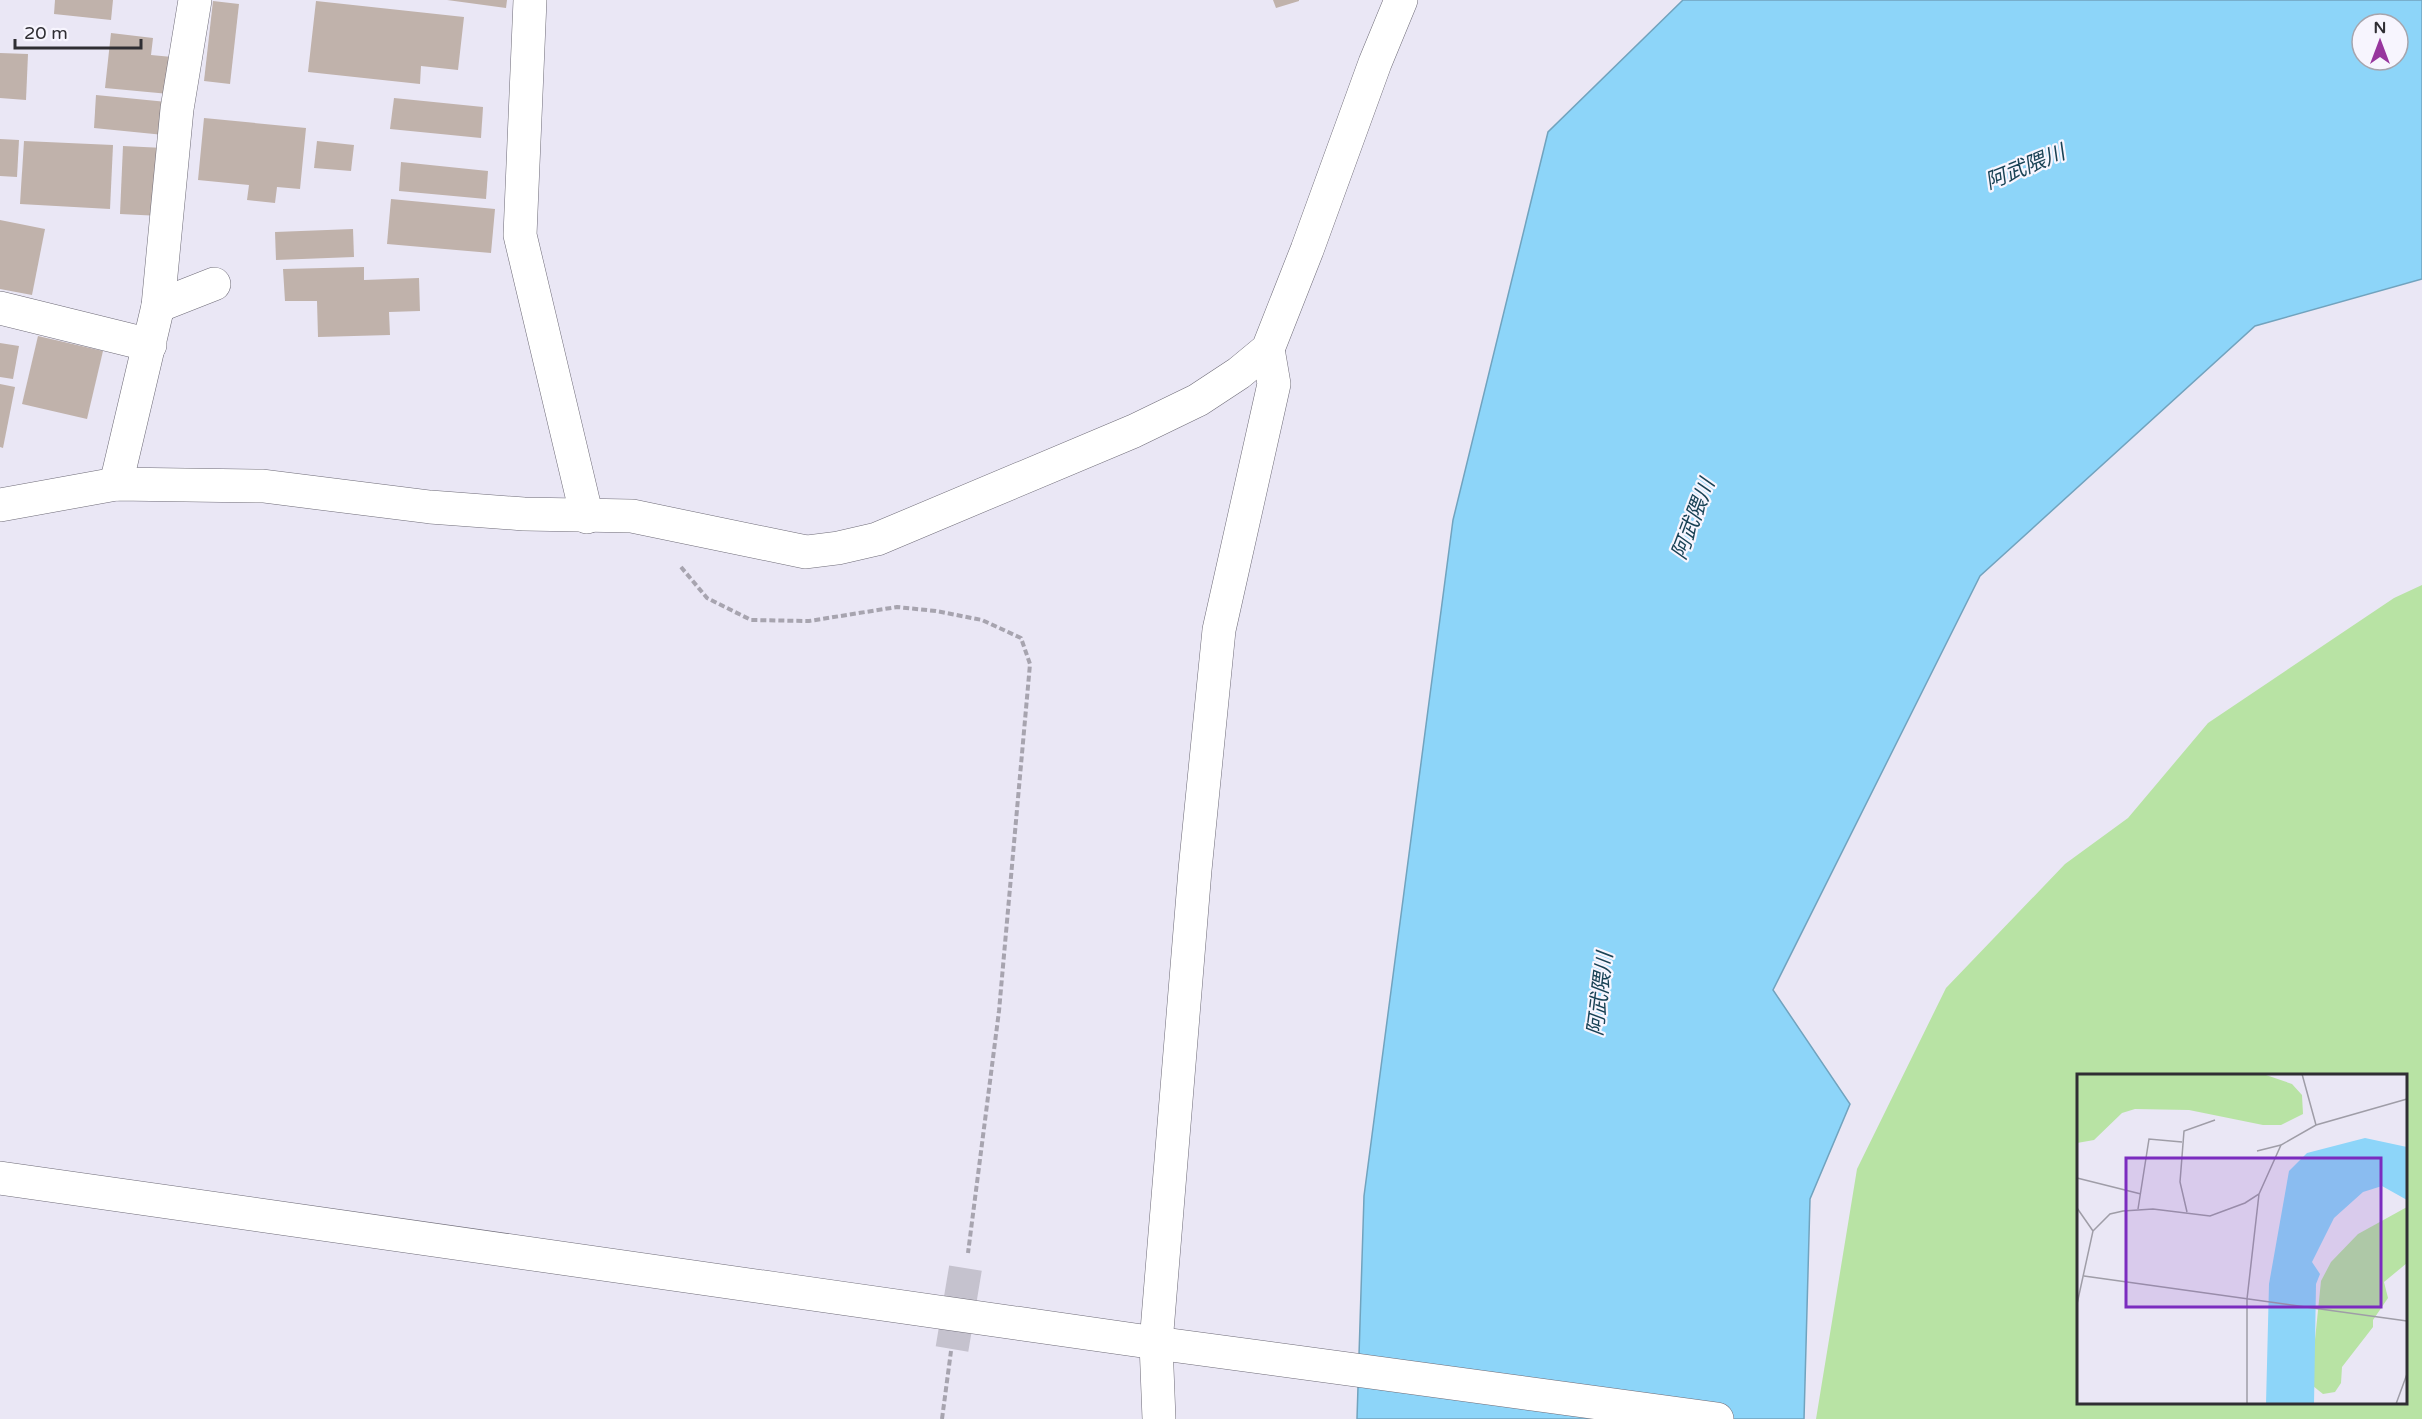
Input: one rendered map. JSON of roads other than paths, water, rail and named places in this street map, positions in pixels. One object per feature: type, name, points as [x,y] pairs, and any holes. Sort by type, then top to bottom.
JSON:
[{"type":"street","points":[[116,484],[158,306],[177,109],[195,0]]},
{"type":"street","points":[[530,0],[520,235],[587,517]]},
{"type":"street","points":[[0,505],[116,484],[264,486],[430,507],[587,517],[632,516],[806,552],[838,548],[877,539],[1134,431],[1198,400],[1239,373],[1268,349],[1307,250],[1375,63],[1401,0]]},
{"type":"street","points":[[158,306],[214,284]]},
{"type":"street","points":[[0,308],[150,345]]},
{"type":"street","points":[[1159,1419],[1156,1342],[1195,870],[1219,630],[1274,384],[1268,349]]},
{"type":"street","points":[[0,1178],[1717,1419]]},
{"type":"water","name":"阿武隈川","points":[[1683,0],[2422,0],[2422,279],[2255,326],[1980,576],[1773,990],[1850,1104],[1810,1199],[1804,1419],[1357,1419],[1364,1196],[1453,520],[1548,132]]},
{"type":"tunnel","points":[[952,1349],[968,1253]]}]
